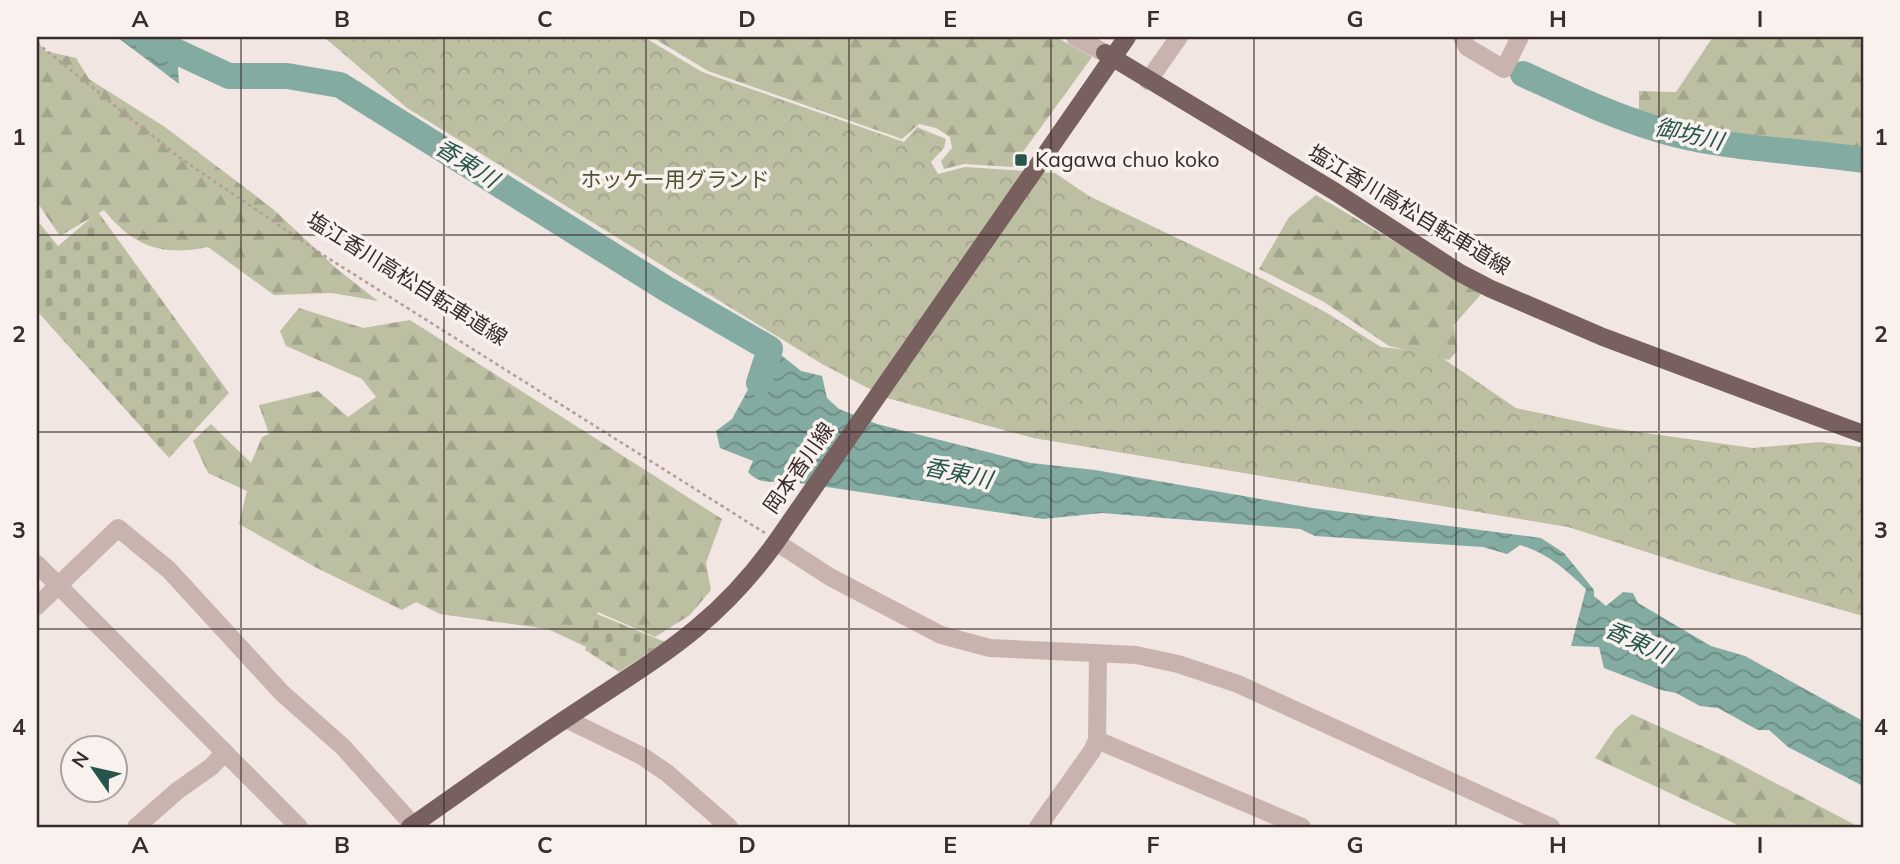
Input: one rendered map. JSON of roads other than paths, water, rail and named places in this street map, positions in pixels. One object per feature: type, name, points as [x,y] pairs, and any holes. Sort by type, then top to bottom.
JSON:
[{"type":"main road","name":"岡本香川線","points":[[412,826],[566,719],[676,647],[711,618],[752,575],[772,538],[791,520],[1024,184],[1108,57],[1128,37]]},
{"type":"main road","name":"塩江香川高松自転車道線","points":[[1108,57],[1243,135],[1460,272],[1492,289],[1603,337],[1863,434]]},
{"type":"street","points":[[1075,37],[1108,57]]},
{"type":"street","points":[[1148,81],[1179,37]]},
{"type":"street","points":[[1462,37],[1467,47],[1504,69],[1520,37]]},
{"type":"street","points":[[37,606],[118,528],[169,570],[282,694],[343,747],[412,826]]},
{"type":"street","points":[[772,538],[830,578],[941,635],[990,648],[1136,655],[1238,684],[1551,827]]},
{"type":"street","points":[[37,564],[299,827]]},
{"type":"street","points":[[1038,827],[1097,740],[1098,654]]},
{"type":"street","points":[[566,719],[659,768],[729,827]]},
{"type":"street","points":[[1097,740],[1302,827]]},
{"type":"street","points":[[136,827],[177,791],[211,767],[225,752]]},
{"type":"water","points":[[117,37],[157,38],[179,50],[190,59],[178,67],[179,84]]},
{"type":"water","points":[[770,349],[801,371],[822,376],[827,398],[839,409],[877,424],[1031,463],[1095,470],[1312,508],[1541,538],[1564,553],[1594,590],[1594,596],[1606,606],[1623,592],[1633,593],[1638,603],[1711,646],[1745,656],[1863,721],[1863,786],[1788,747],[1769,730],[1758,730],[1718,708],[1700,706],[1676,693],[1604,668],[1599,647],[1571,646],[1586,589],[1548,557],[1520,545],[1507,554],[1483,547],[1315,536],[1300,529],[1102,513],[1043,519],[786,481],[761,480],[748,472],[753,461],[720,448],[716,431],[732,419]]},
{"type":"waterway","name":"香東川","points":[[145,37],[229,76],[287,76],[340,85],[668,290],[770,349],[759,383]]},
{"type":"waterway","name":"御坊川","points":[[1523,74],[1622,117],[1681,136],[1732,145],[1863,160]]},
{"type":"place","name":"Kagawa chuo koko","points":[[1021,160]]},
{"type":"park label","name":"ホッケー用グランド","points":[[675,180]]}]
